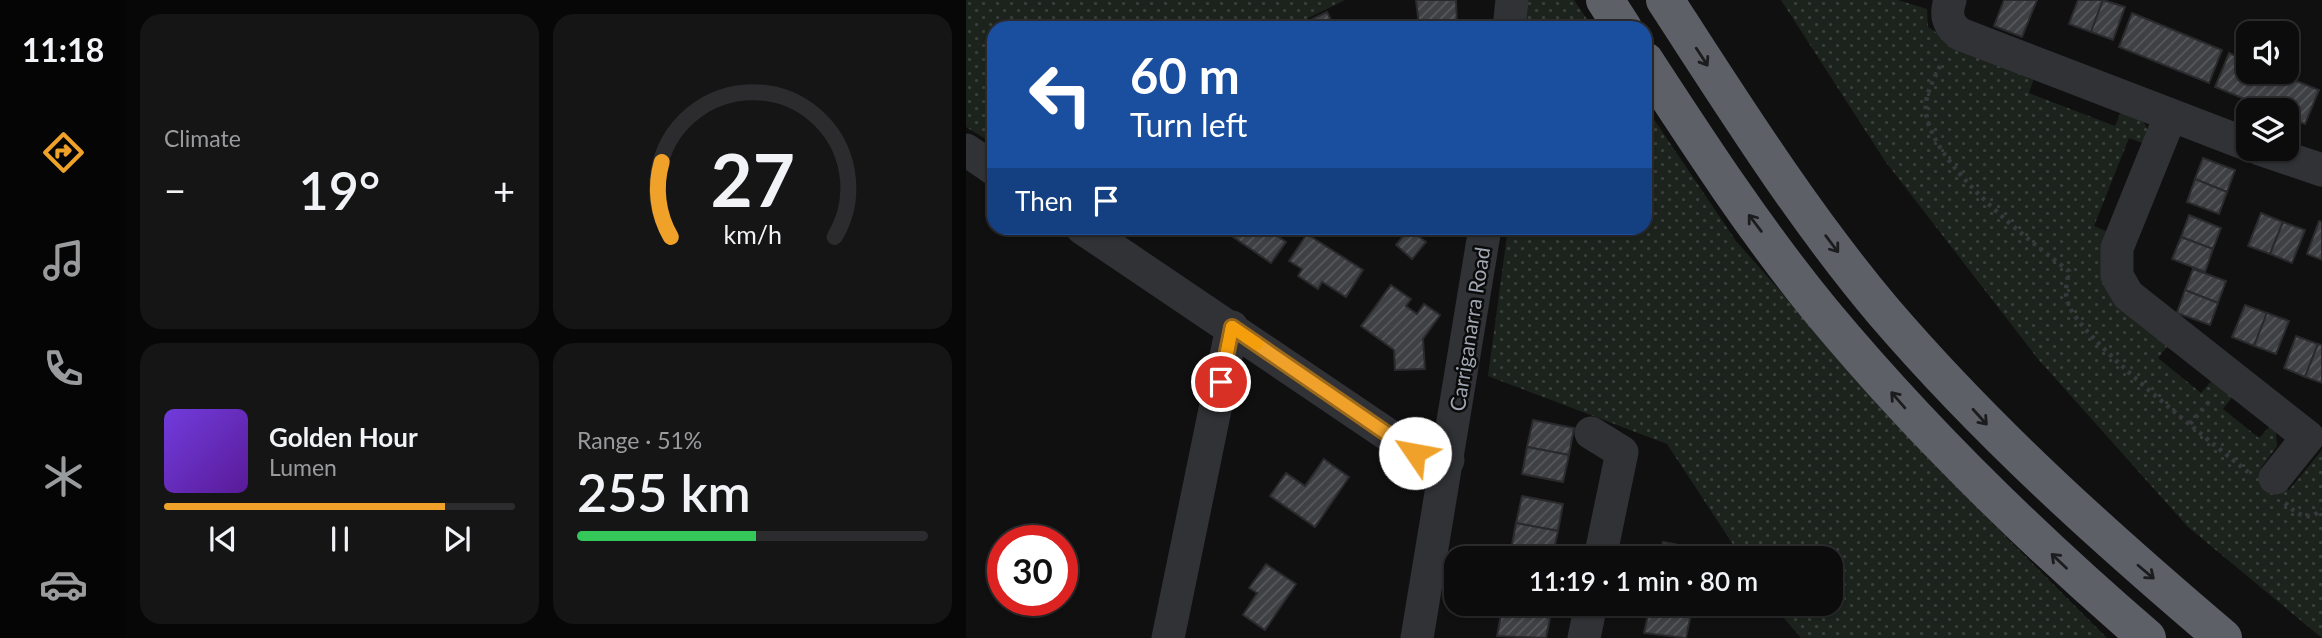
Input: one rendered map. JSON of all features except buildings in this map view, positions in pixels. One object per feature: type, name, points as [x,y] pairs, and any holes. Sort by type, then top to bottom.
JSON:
[{"type":"highway","points":[[1605,0],[1618,21]]},
{"type":"highway","points":[[1665,0],[1767,158],[1883,310],[1987,426],[2099,532],[2223,638]]},
{"type":"highway","points":[[1652,72],[1740,204],[1821,311],[1916,421],[2066,568],[2147,638]]},
{"type":"street","points":[[1510,21],[1511,0]]},
{"type":"street","points":[[1950,0],[1947,8],[1949,23],[1960,34],[2236,140]]},
{"type":"street","points":[[2170,117],[2117,248],[2117,276],[2128,295],[2308,437],[2268,484]]},
{"type":"street","points":[[966,150],[987,164]]},
{"type":"street","points":[[2295,161],[2322,170]]},
{"type":"street","points":[[1093,235],[1415,453],[1448,460]]},
{"type":"street","name":"Carriganarra Road","points":[[1417,638],[1484,235]]},
{"type":"street","points":[[1168,638],[1232,327]]},
{"type":"street","points":[[1591,433],[1622,452],[1602,546]]},
{"type":"street","points":[[1584,638],[1589,616]]},
{"type":"path","points":[[1940,66],[1928,90],[1925,106],[1930,131],[1939,148],[2010,224],[2069,271],[2066,285],[2068,305],[2084,328],[2190,424],[2306,517],[2313,517],[2322,509]]},
{"type":"path","points":[[2190,424],[2214,395]]},
{"type":"shaded area","points":[[966,0],[1345,0],[1302,21],[987,21],[987,140],[966,127]]},
{"type":"shaded area","points":[[1526,0],[1574,0],[1588,21],[1524,21]]},
{"type":"shaded area","points":[[1781,0],[1898,0],[1927,9],[1928,27],[1948,40],[2035,75],[2029,93],[2115,126],[2122,108],[2143,122],[2148,131],[2148,145],[2129,138],[2094,226],[2113,234],[2171,342],[2158,358],[2201,393],[2214,378],[2234,395],[2223,409],[2259,438],[2271,425],[2276,433],[2277,446],[2261,468],[2289,490],[2322,450],[2322,638],[2188,527],[2038,359],[1885,161]]},
{"type":"shaded area","points":[[1652,116],[1736,241],[1932,463],[2107,638],[1801,638],[1782,616],[1843,616],[1843,546],[1734,546],[1667,444],[1488,376],[1507,235],[1652,235]]},
{"type":"slow traffic","points":[[1227,352],[1232,327],[1257,344]]},
{"type":"route","points":[[1221,382],[1232,327],[1415,453]]}]
